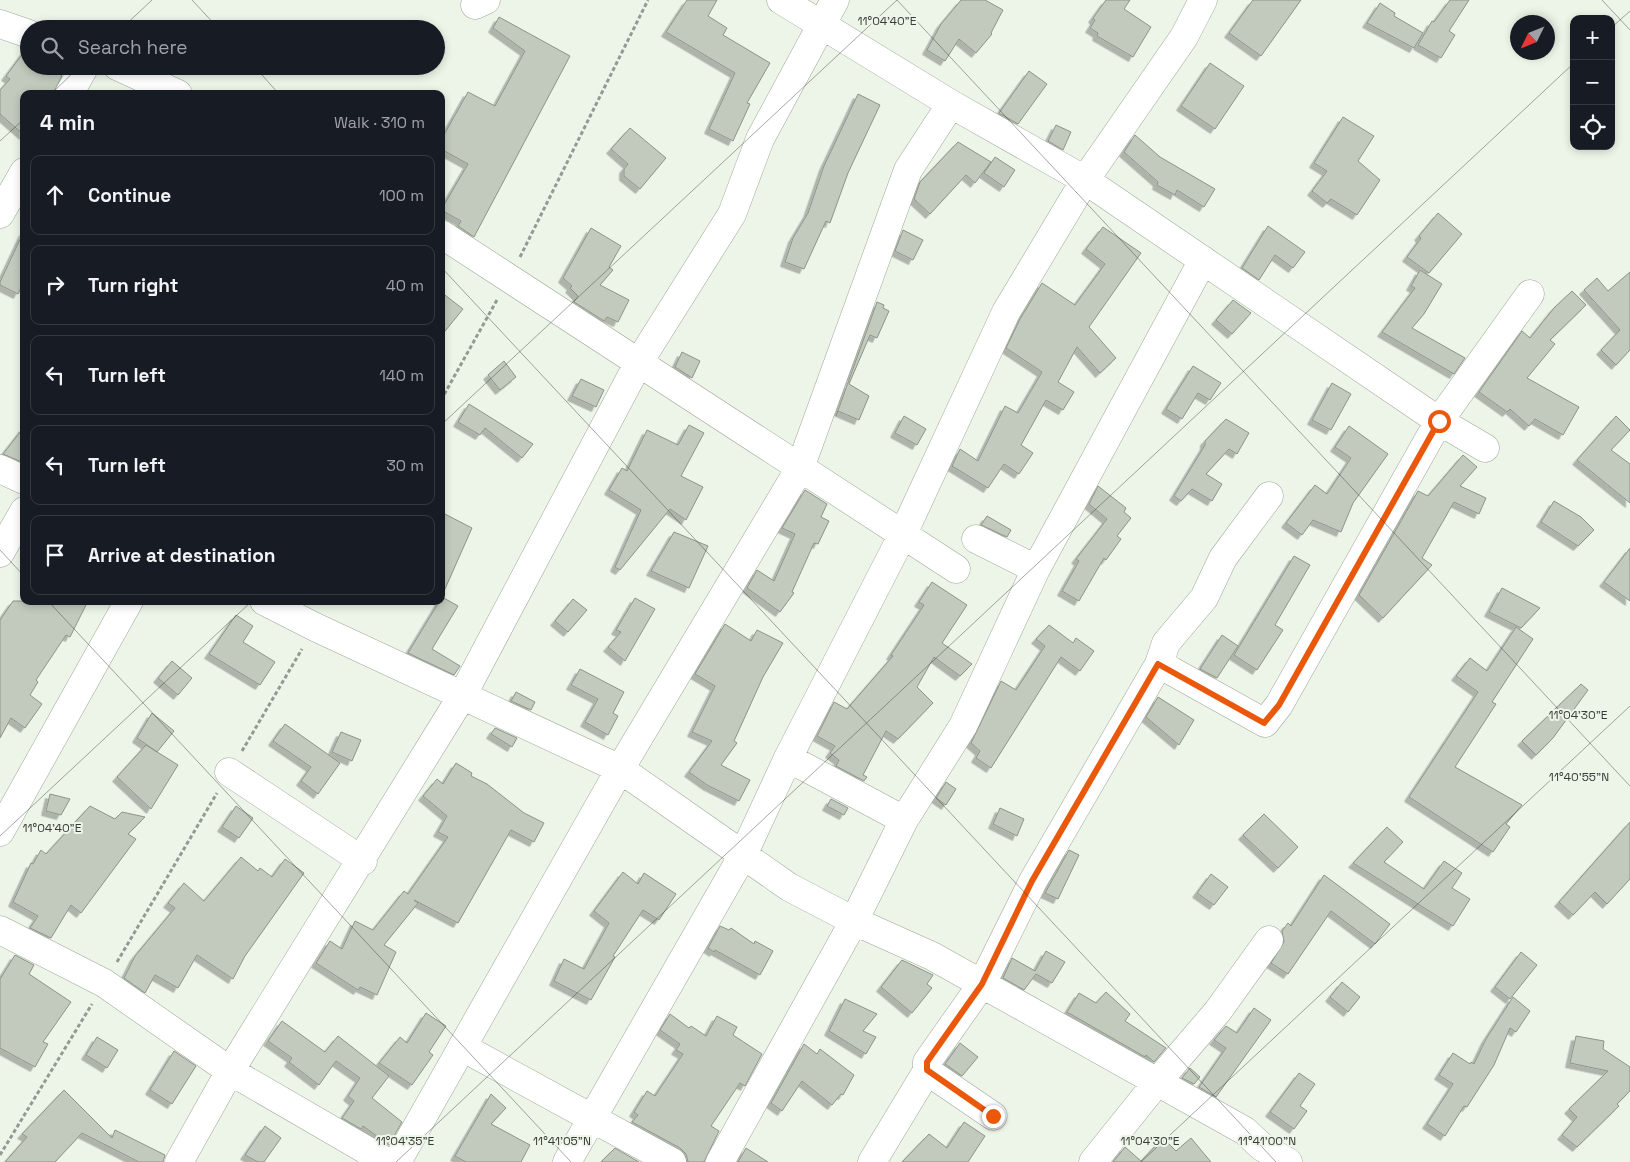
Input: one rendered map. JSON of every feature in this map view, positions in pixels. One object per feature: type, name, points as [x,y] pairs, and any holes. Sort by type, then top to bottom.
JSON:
[{"type":"street","points":[[781,0],[951,104],[1085,180],[1439,421],[1485,448]]},
{"type":"street","points":[[179,1162],[230,1071],[362,861],[462,696],[639,362],[732,214],[760,139],[820,24],[835,0]]},
{"type":"street","points":[[567,1162],[743,855],[788,758],[904,534],[1006,312],[1085,180],[1184,37],[1203,0]]},
{"type":"street","points":[[0,24],[20,31]]},
{"type":"street","points":[[71,90],[79,75]]},
{"type":"street","points":[[137,75],[169,90]]},
{"type":"street","points":[[396,1162],[620,769],[800,468],[908,170],[951,104]]},
{"type":"street","points":[[0,214],[20,179]]},
{"type":"street","points":[[445,237],[956,568]]},
{"type":"street","points":[[720,1162],[854,921],[904,820],[963,726],[1036,569],[1203,260]]},
{"type":"street","points":[[1158,664],[1264,723],[1279,705],[1439,421],[1530,294]]},
{"type":"street","points":[[0,469],[20,478]]},
{"type":"street","points":[[872,1162],[927,1070],[927,1062],[982,984],[1032,881],[1158,664],[1166,643],[1204,598],[1223,558],[1269,496]]},
{"type":"street","points":[[0,553],[20,518]]},
{"type":"street","points":[[976,539],[1036,569]]},
{"type":"street","points":[[0,832],[127,605]]},
{"type":"street","points":[[272,605],[315,627],[620,769],[789,887],[854,921],[932,956],[1245,1131],[1257,1154],[1288,1162]]},
{"type":"street","points":[[788,758],[904,820]]},
{"type":"street","points":[[230,772],[362,861]]},
{"type":"street","points":[[0,930],[104,983],[230,1071],[387,1162]]},
{"type":"street","points":[[1093,1162],[1158,1081],[1218,1011],[1269,940]]},
{"type":"street","points":[[462,1047],[672,1162]]},
{"type":"street","points":[[927,1070],[993,1116]]},
{"type":"path","points":[[445,393],[509,278],[648,0]]},
{"type":"path","points":[[0,1155],[315,627]]},
{"type":"building","points":[[687,0],[717,0],[708,16],[727,28],[723,35],[770,63],[747,103],[750,104],[733,141],[709,129],[735,73],[666,32]]},
{"type":"building","points":[[961,0],[985,0],[1003,10],[992,34],[976,53],[959,39],[945,61],[927,50],[941,24]]},
{"type":"building","points":[[1106,0],[1130,0],[1124,9],[1151,27],[1133,57],[1097,36],[1098,33],[1090,28],[1095,20],[1093,18]]},
{"type":"building","points":[[1253,0],[1301,0],[1261,56],[1229,33]]},
{"type":"building","points":[[1450,0],[1469,0],[1449,31],[1455,35],[1441,58],[1418,45],[1432,21],[1434,22]]},
{"type":"building","points":[[1380,3],[1395,13],[1394,16],[1423,33],[1414,48],[1367,23]]},
{"type":"building","points":[[499,17],[570,56],[474,237],[458,226],[461,221],[445,212],[445,203],[468,164],[445,151],[445,133],[468,92],[495,106],[525,51],[493,28]]},
{"type":"building","points":[[20,57],[20,75],[62,76],[55,90],[20,90],[20,132],[0,114],[0,90],[10,79],[6,76]]},
{"type":"building","points":[[1210,63],[1244,86],[1215,129],[1181,106]]},
{"type":"building","points":[[1029,71],[1047,84],[1018,124],[999,113]]},
{"type":"building","points":[[858,94],[880,105],[848,173],[830,223],[826,221],[804,269],[785,262],[793,238],[808,213],[824,166]]},
{"type":"building","points":[[1343,117],[1374,136],[1358,161],[1380,180],[1357,215],[1331,199],[1327,203],[1312,191],[1327,171],[1314,163]]},
{"type":"building","points":[[1056,125],[1071,132],[1063,150],[1048,141]]},
{"type":"building","points":[[630,128],[666,158],[640,189],[624,176],[624,169],[628,164],[611,149]]},
{"type":"building","points":[[1135,135],[1160,157],[1215,189],[1204,207],[1177,190],[1175,195],[1157,185],[1158,182],[1124,152]]},
{"type":"building","points":[[958,142],[991,162],[975,183],[966,175],[930,214],[914,199],[920,182]]},
{"type":"building","points":[[995,157],[1015,170],[1004,187],[984,173]]},
{"type":"building","points":[[1438,213],[1462,234],[1429,273],[1407,257],[1421,238],[1419,236]]},
{"type":"building","points":[[1268,226],[1305,252],[1293,268],[1275,255],[1259,280],[1242,268]]},
{"type":"building","points":[[1103,227],[1141,253],[1089,327],[1116,358],[1100,373],[1077,347],[1058,382],[1074,392],[1063,410],[1046,400],[1021,445],[1033,453],[1019,474],[1004,464],[988,488],[952,466],[960,449],[978,461],[1005,406],[1018,413],[1042,372],[1006,348],[1020,319],[1042,283],[1075,305],[1105,264],[1086,249]]},
{"type":"building","points":[[591,228],[621,246],[609,267],[613,270],[600,285],[629,300],[618,322],[607,317],[604,321],[574,302],[578,296],[570,288],[572,286],[563,278]]},
{"type":"building","points":[[903,230],[923,240],[913,260],[895,251]]},
{"type":"building","points":[[20,240],[20,290],[18,294],[0,285]]},
{"type":"building","points":[[1420,270],[1442,284],[1424,314],[1412,328],[1465,358],[1454,374],[1382,332],[1415,288],[1411,286]]},
{"type":"building","points":[[1630,272],[1630,350],[1616,365],[1601,350],[1620,330],[1584,290],[1597,278],[1608,291]]},
{"type":"building","points":[[1572,291],[1586,305],[1550,340],[1555,344],[1527,378],[1579,407],[1563,435],[1535,419],[1529,426],[1510,409],[1507,412],[1479,392],[1522,331],[1530,338],[1554,308]]},
{"type":"building","points":[[445,295],[463,309],[445,331]]},
{"type":"building","points":[[1233,300],[1251,313],[1232,334],[1216,320]]},
{"type":"building","points":[[877,302],[884,305],[883,308],[889,311],[877,338],[870,335],[849,384],[869,396],[859,420],[838,411],[836,416]]},
{"type":"building","points":[[682,352],[700,361],[692,378],[675,367]]},
{"type":"building","points":[[504,361],[516,377],[500,390],[488,375]]},
{"type":"building","points":[[1193,366],[1221,383],[1210,400],[1198,393],[1182,419],[1166,409]]},
{"type":"building","points":[[581,379],[604,390],[596,407],[572,396]]},
{"type":"building","points":[[1332,383],[1351,394],[1331,430],[1312,420]]},
{"type":"building","points":[[469,404],[533,444],[522,458],[485,428],[480,435],[458,422]]},
{"type":"building","points":[[904,416],[926,429],[917,445],[895,433]]},
{"type":"building","points":[[1616,416],[1630,430],[1611,450],[1630,464],[1630,503],[1577,460]]},
{"type":"building","points":[[1226,419],[1249,433],[1237,454],[1229,449],[1206,474],[1222,484],[1212,501],[1192,489],[1181,501],[1174,496],[1205,445],[1205,441]]},
{"type":"building","points":[[689,425],[704,433],[681,476],[703,487],[686,520],[670,509],[620,570],[615,567],[641,510],[609,490],[622,468],[627,471],[647,430],[678,445]]},
{"type":"building","points":[[1349,426],[1388,454],[1353,503],[1341,532],[1313,520],[1302,535],[1286,523],[1315,485],[1327,494],[1351,458],[1335,447]]},
{"type":"building","points":[[20,432],[20,461],[3,454]]},
{"type":"building","points":[[1463,455],[1477,467],[1460,486],[1486,498],[1479,514],[1454,502],[1422,558],[1432,565],[1383,618],[1359,595],[1418,491],[1428,496]]},
{"type":"building","points":[[1098,486],[1126,508],[1124,512],[1131,518],[1117,536],[1121,539],[1106,560],[1104,558],[1079,601],[1062,591],[1079,561],[1076,559],[1107,519],[1089,504]]},
{"type":"building","points":[[805,490],[827,504],[821,517],[829,521],[818,544],[814,543],[792,592],[794,593],[780,612],[747,588],[757,570],[774,581],[795,534],[782,528]]},
{"type":"building","points":[[1554,501],[1581,517],[1594,530],[1578,546],[1541,522]]},
{"type":"building","points":[[445,514],[472,528],[445,589]]},
{"type":"building","points":[[987,516],[1011,530],[1007,537],[981,525]]},
{"type":"building","points":[[674,532],[708,546],[689,588],[651,571]]},
{"type":"building","points":[[1630,548],[1630,601],[1604,582]]},
{"type":"building","points":[[1294,556],[1310,565],[1275,625],[1283,630],[1257,670],[1234,655]]},
{"type":"building","points":[[932,582],[967,605],[942,643],[972,664],[960,676],[934,657],[917,687],[933,703],[898,739],[886,731],[863,775],[867,777],[864,781],[836,766],[839,760],[830,753],[835,746],[817,736],[834,702],[847,709],[893,656],[891,655],[924,605],[919,602]]},
{"type":"building","points":[[1502,588],[1540,608],[1521,628],[1489,612]]},
{"type":"building","points":[[635,598],[655,609],[625,661],[608,647],[621,632],[616,630]]},
{"type":"building","points":[[445,599],[458,606],[432,649],[460,666],[454,675],[408,653],[437,605],[445,605]]},
{"type":"building","points":[[573,599],[587,610],[568,632],[555,621]]},
{"type":"building","points":[[13,601],[20,601],[20,605],[86,605],[70,637],[66,635],[36,680],[38,682],[30,695],[42,704],[25,728],[11,718],[0,738],[0,620]]},
{"type":"building","points":[[236,615],[253,626],[243,642],[275,662],[260,685],[209,654]]},
{"type":"building","points":[[725,624],[751,641],[757,630],[783,643],[763,677],[734,741],[737,743],[721,765],[750,780],[739,801],[707,785],[689,772],[712,741],[692,732],[715,686],[695,674]]},
{"type":"building","points":[[1049,625],[1073,643],[1076,638],[1094,651],[1080,671],[1061,657],[991,768],[976,758],[980,751],[971,743],[1001,681],[1016,690],[1045,646],[1036,639]]},
{"type":"building","points":[[1516,627],[1533,639],[1492,702],[1496,704],[1455,767],[1522,805],[1506,824],[1510,827],[1493,852],[1409,797],[1478,692],[1456,676],[1470,658],[1487,671]]},
{"type":"building","points":[[1222,635],[1238,646],[1217,678],[1200,669]]},
{"type":"building","points":[[172,661],[192,678],[178,695],[158,678]]},
{"type":"building","points":[[580,669],[624,692],[613,713],[618,716],[608,735],[585,722],[598,699],[571,685]]},
{"type":"building","points":[[1581,684],[1588,690],[1553,738],[1536,755],[1522,741]]},
{"type":"building","points":[[516,692],[535,702],[531,710],[511,701]]},
{"type":"building","points":[[1158,697],[1194,720],[1179,745],[1146,717]]},
{"type":"building","points":[[152,713],[174,731],[157,752],[137,738]]},
{"type":"building","points":[[285,724],[340,763],[318,794],[301,781],[311,767],[273,741]]},
{"type":"building","points":[[495,728],[517,738],[512,747],[491,734]]},
{"type":"building","points":[[341,732],[361,740],[352,761],[332,752]]},
{"type":"building","points":[[146,745],[178,765],[151,809],[117,777]]},
{"type":"building","points":[[456,763],[472,773],[471,776],[487,784],[524,813],[544,823],[534,842],[511,830],[458,923],[414,900],[418,903],[384,945],[396,952],[377,995],[360,987],[358,990],[316,963],[330,941],[342,949],[355,921],[373,930],[404,891],[408,894],[448,837],[438,832],[447,816],[423,796],[437,779],[443,784]]},
{"type":"building","points":[[946,782],[956,789],[946,805],[936,798]]},
{"type":"building","points":[[50,794],[70,799],[61,815],[46,811]]},
{"type":"building","points":[[831,799],[848,808],[844,815],[827,806]]},
{"type":"building","points":[[90,806],[115,819],[122,812],[145,817],[128,834],[136,839],[81,913],[71,905],[51,938],[30,928],[38,916],[13,902],[31,863],[33,864],[41,850],[46,854]]},
{"type":"building","points":[[236,806],[253,818],[239,838],[222,827]]},
{"type":"building","points":[[1000,808],[1024,819],[1017,836],[993,824]]},
{"type":"building","points":[[1264,814],[1298,847],[1278,868],[1243,835]]},
{"type":"building","points":[[1630,822],[1630,879],[1607,904],[1595,892],[1573,915],[1559,902]]},
{"type":"building","points":[[1387,827],[1403,842],[1384,862],[1424,889],[1444,861],[1462,873],[1452,888],[1470,899],[1453,926],[1353,863]]},
{"type":"building","points":[[1069,850],[1079,855],[1058,899],[1045,893]]},
{"type":"building","points":[[241,857],[258,871],[260,868],[272,877],[285,859],[304,873],[245,956],[233,979],[197,955],[178,988],[155,975],[145,993],[124,978],[135,956],[175,908],[168,903],[184,883],[204,901]]},
{"type":"building","points":[[623,872],[638,884],[644,873],[676,894],[659,920],[643,910],[613,956],[615,957],[591,1000],[554,981],[564,959],[584,969],[609,923],[594,911]]},
{"type":"building","points":[[1211,874],[1228,887],[1214,905],[1197,893]]},
{"type":"building","points":[[1324,875],[1390,924],[1375,944],[1331,911],[1288,974],[1271,963],[1284,942],[1282,931],[1288,923],[1291,926]]},
{"type":"building","points":[[720,926],[729,930],[731,928],[754,944],[755,941],[773,951],[760,975],[708,948]]},
{"type":"building","points":[[1046,951],[1065,962],[1052,983],[1036,974],[1024,990],[1003,978],[1012,958],[1035,971]]},
{"type":"building","points":[[1521,952],[1537,965],[1510,999],[1495,987]]},
{"type":"building","points":[[15,955],[34,965],[29,974],[71,1002],[43,1042],[48,1044],[35,1067],[0,1048],[0,979]]},
{"type":"building","points":[[902,960],[933,975],[927,984],[932,988],[912,1013],[881,987]]},
{"type":"building","points":[[1342,982],[1360,997],[1348,1012],[1330,997]]},
{"type":"building","points":[[1106,992],[1130,1014],[1125,1021],[1166,1048],[1154,1062],[1146,1055],[1145,1057],[1067,1012],[1079,993],[1096,1003]]},
{"type":"building","points":[[1513,997],[1530,1011],[1516,1032],[1510,1028],[1494,1065],[1467,1107],[1464,1106],[1445,1136],[1427,1124],[1453,1084],[1439,1075],[1453,1053],[1470,1064],[1471,1062],[1474,1064],[1486,1039]]},
{"type":"building","points":[[845,999],[877,1014],[863,1031],[876,1037],[866,1054],[829,1031]]},
{"type":"building","points":[[1254,1008],[1271,1020],[1216,1097],[1199,1087],[1226,1048],[1214,1040],[1226,1026],[1237,1033]]},
{"type":"building","points":[[426,1013],[446,1026],[429,1052],[433,1055],[412,1085],[379,1063],[400,1037],[407,1043]]},
{"type":"building","points":[[670,1014],[689,1028],[691,1026],[706,1036],[717,1016],[737,1027],[733,1035],[762,1054],[745,1086],[740,1083],[711,1126],[719,1131],[704,1162],[688,1162],[686,1154],[680,1148],[632,1122],[638,1115],[634,1112],[647,1091],[655,1096],[683,1054],[676,1050],[680,1044],[660,1030]]},
{"type":"building","points":[[282,1021],[325,1052],[338,1036],[389,1076],[372,1098],[402,1122],[389,1145],[363,1126],[361,1129],[342,1118],[354,1101],[348,1096],[360,1078],[336,1061],[319,1085],[289,1062],[292,1058],[268,1041]]},
{"type":"building","points":[[1576,1036],[1604,1041],[1603,1049],[1630,1067],[1630,1091],[1617,1104],[1619,1106],[1577,1147],[1562,1135],[1577,1117],[1569,1109],[1608,1071],[1570,1063]]},
{"type":"building","points":[[97,1037],[118,1050],[107,1068],[86,1055]]},
{"type":"building","points":[[960,1043],[978,1057],[962,1076],[945,1064]]},
{"type":"building","points":[[804,1044],[817,1054],[820,1049],[854,1075],[843,1095],[841,1094],[832,1105],[802,1081],[782,1111],[771,1103]]},
{"type":"building","points":[[174,1051],[196,1066],[172,1104],[150,1090]]},
{"type":"building","points":[[1190,1068],[1200,1077],[1194,1084],[1182,1078]]},
{"type":"building","points":[[1299,1073],[1315,1084],[1300,1106],[1307,1111],[1294,1129],[1270,1112]]},
{"type":"building","points":[[64,1090],[112,1138],[115,1130],[165,1155],[163,1162],[139,1162],[82,1133],[55,1162],[5,1162],[27,1137],[22,1134]]},
{"type":"building","points":[[491,1094],[506,1108],[491,1124],[530,1145],[521,1162],[466,1162],[455,1156]]},
{"type":"building","points":[[964,1122],[985,1136],[968,1162],[902,1162],[929,1134],[947,1148]]},
{"type":"building","points":[[265,1126],[281,1138],[264,1162],[258,1162],[245,1155]]},
{"type":"building","points":[[1163,1138],[1176,1151],[1191,1138],[1211,1162],[1113,1162],[1125,1147],[1141,1161]]},
{"type":"building","points":[[615,1148],[639,1162],[601,1162]]},
{"type":"building","points":[[746,1148],[768,1162],[738,1162]]},
{"type":"route","points":[[993,1116],[927,1070],[927,1062],[982,984],[1032,881],[1158,664],[1264,723],[1279,705],[1439,421]]}]
